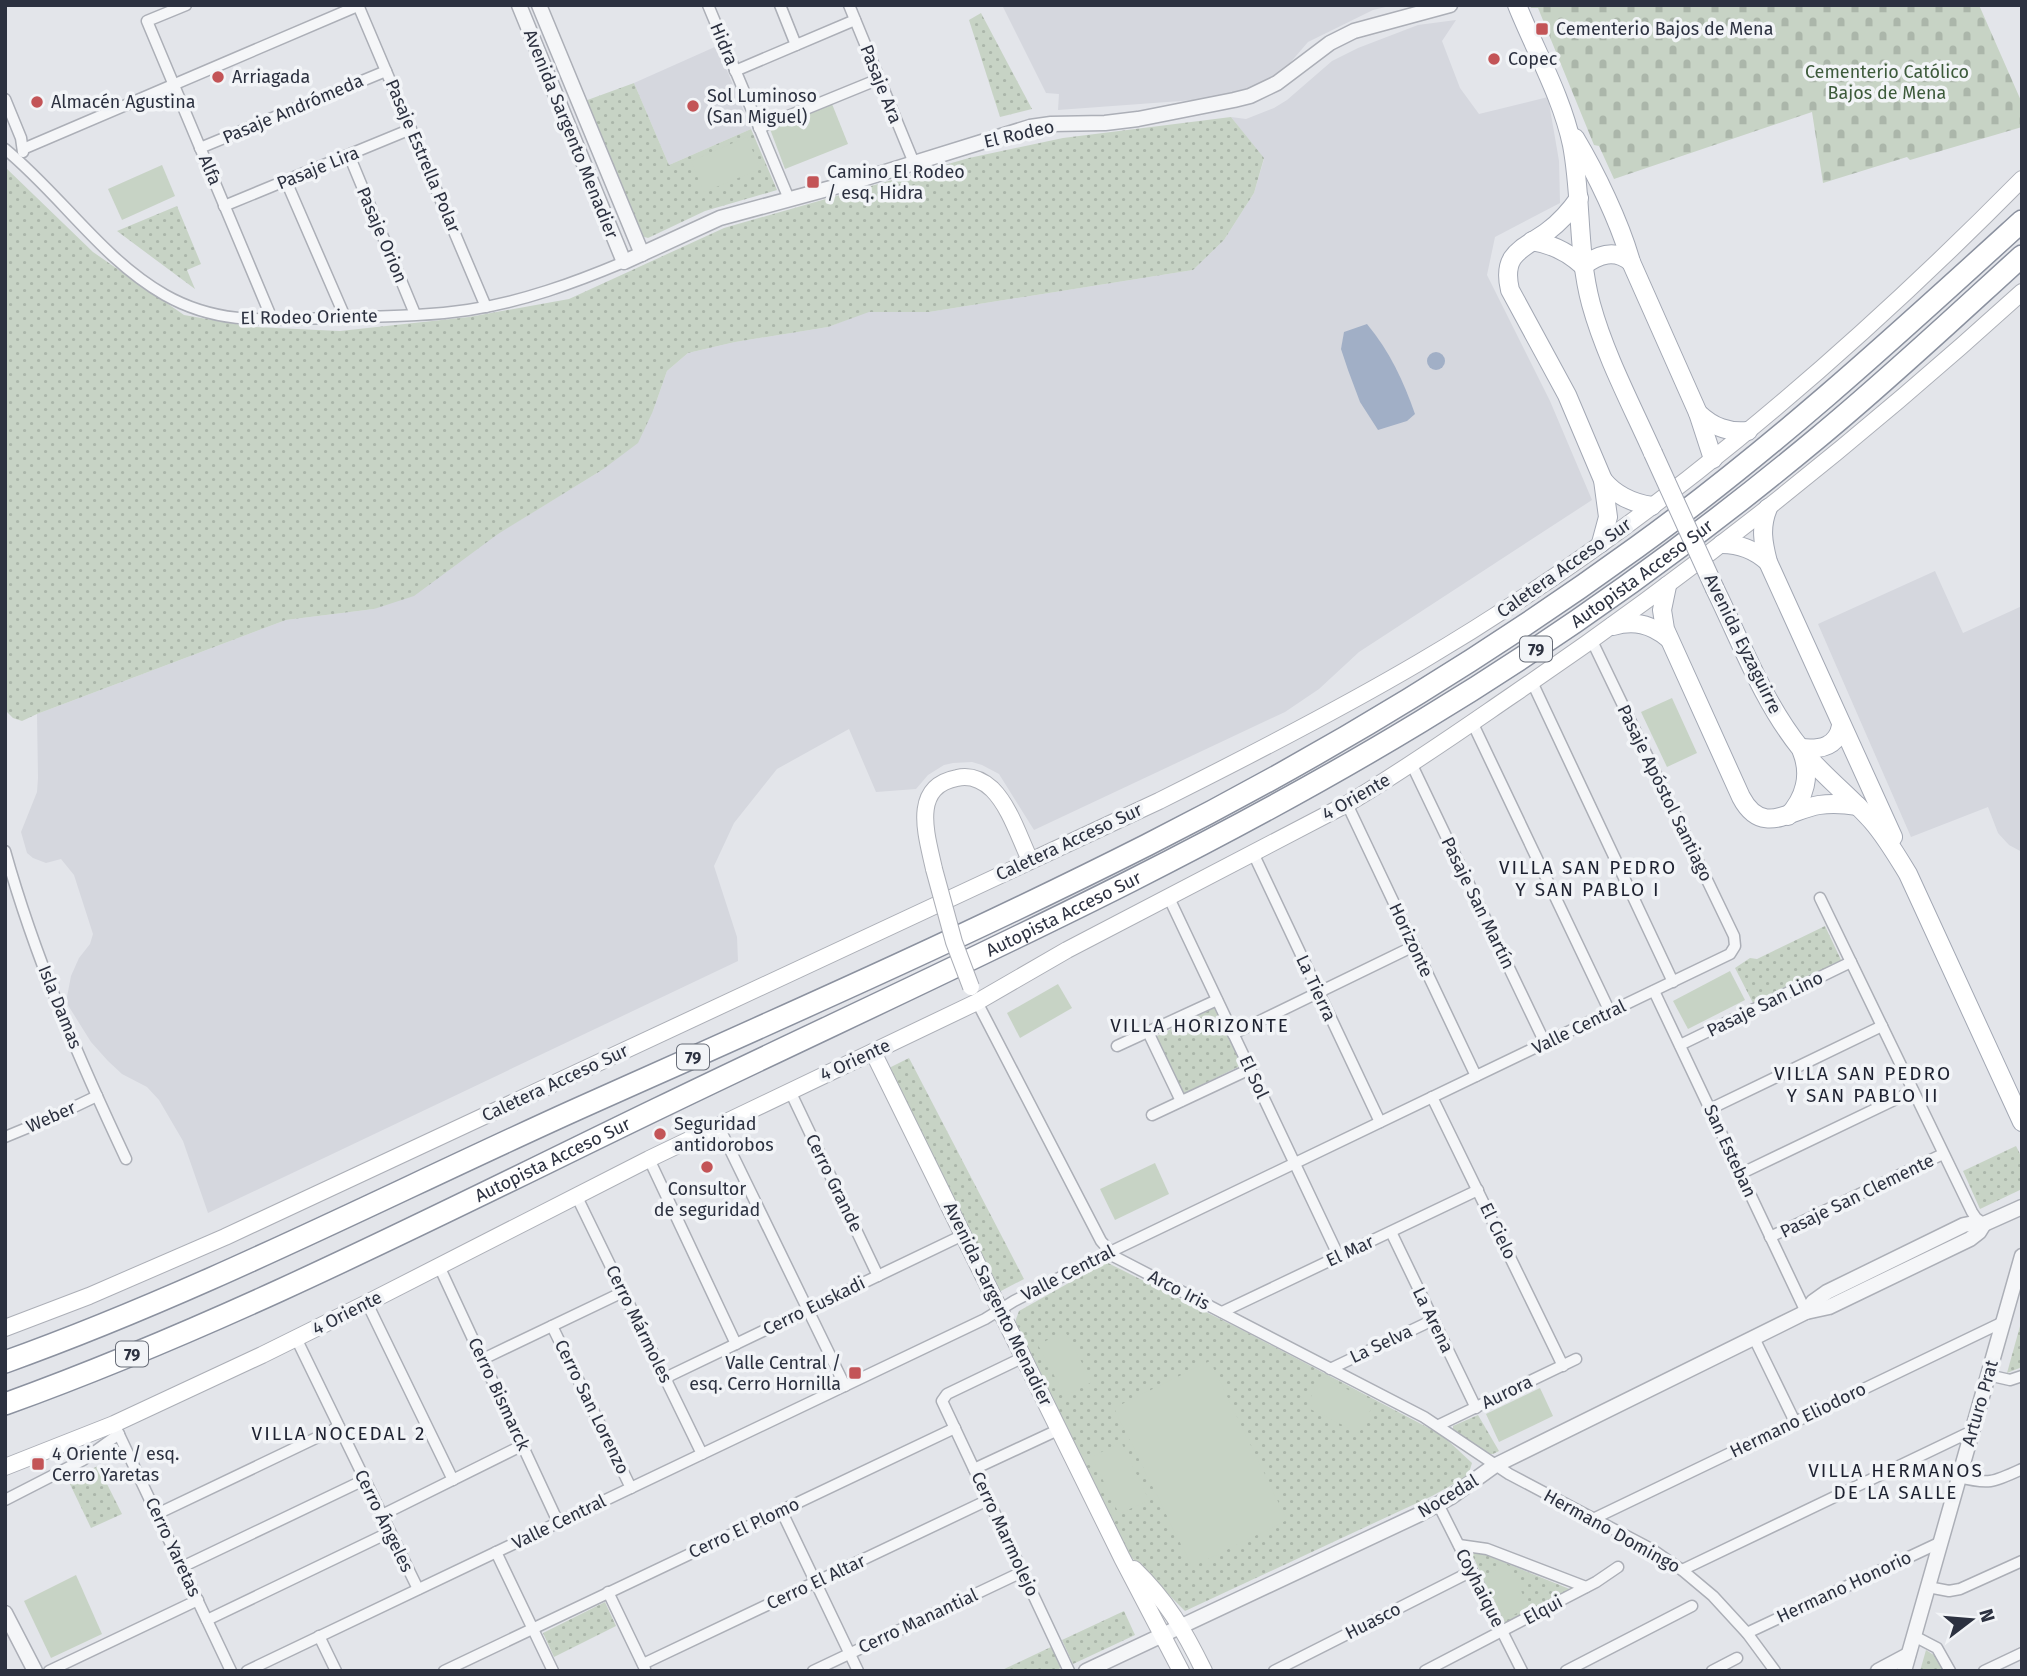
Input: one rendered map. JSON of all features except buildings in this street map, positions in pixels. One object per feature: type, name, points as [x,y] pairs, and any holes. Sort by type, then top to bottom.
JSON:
[{"type":"highway","name":"Autopista Acceso Sur","points":[[5,1362],[122,1317],[190,1287],[916,955],[1148,844],[1283,772],[1464,663],[1635,548],[1693,505],[1792,426],[2022,221]]},
{"type":"highway","name":"Autopista Acceso Sur","points":[[5,1404],[212,1320],[495,1189],[1108,893],[1359,758],[1527,654],[1660,562],[1829,429],[2022,256]]},
{"type":"main road","name":"Avenida Eyzaguirre","points":[[1517,5],[1568,126],[1575,165],[1583,266],[1598,327],[1653,453],[1766,695],[1801,748],[1887,840],[1908,874],[2022,1122]]},
{"type":"main road","points":[[1568,126],[1592,168],[1624,241],[1698,413],[1713,459]]},
{"type":"main road","name":"Caletera Acceso Sur","points":[[5,1328],[89,1296],[237,1232],[1159,801],[1327,715],[1466,634],[1601,544],[1713,459],[1805,384],[1905,293],[2022,179]]},
{"type":"main road","points":[[1578,198],[1556,225],[1521,247],[1510,262],[1507,274],[1510,289],[1567,396],[1603,480],[1608,511],[1607,526],[1601,544]]},
{"type":"main road","points":[[1532,241],[1557,247],[1583,266],[1598,256],[1612,253],[1631,262]]},
{"type":"main road","points":[[1858,806],[1821,804],[1774,819],[1760,817],[1744,803],[1668,638],[1662,619],[1667,586],[1768,508],[1929,375],[2022,292]]},
{"type":"main road","points":[[1698,413],[1718,427],[1748,431]]},
{"type":"main road","points":[[1603,480],[1612,491],[1625,499],[1652,506]]},
{"type":"main road","points":[[1768,508],[1763,524],[1768,562],[1908,874]]},
{"type":"main road","points":[[1722,544],[1745,547],[1768,562]]},
{"type":"main road","name":"4 Oriente","points":[[5,1467],[117,1429],[649,1158],[873,1052],[974,995],[1169,898],[1347,804],[1532,682],[1667,586]]},
{"type":"main road","points":[[1613,626],[1641,624],[1668,638]]},
{"type":"main road","points":[[1788,816],[1800,799],[1806,779],[1801,748],[1820,748],[1831,744],[1842,726]]},
{"type":"main road","points":[[974,995],[954,942],[934,869],[925,824],[925,808],[930,794],[938,786],[960,777],[979,780],[993,790],[1004,805],[1030,860]]},
{"type":"main road","name":"Avenida Sargento Menadier","points":[[873,1052],[1122,1558],[1181,1671]]},
{"type":"main road","name":"Avenida Sargento Menadier","points":[[1122,1558],[1153,1589],[1181,1625],[1204,1671]]},
{"type":"street","name":"Alfa","points":[[186,5],[148,22],[272,319]]},
{"type":"street","points":[[23,149],[359,5]]},
{"type":"street","name":"Pasaje Estrella Polar","points":[[359,5],[486,307]]},
{"type":"street","name":"Avenida Sargento Menadier","points":[[519,5],[624,262]]},
{"type":"street","name":"Avenida Sargento Menadier","points":[[539,5],[642,254]]},
{"type":"street","name":"Hidra","points":[[708,5],[789,199]]},
{"type":"street","points":[[780,5],[796,45]]},
{"type":"street","name":"Pasaje Ara","points":[[849,5],[914,163]]},
{"type":"street","name":"El Rodeo","points":[[624,262],[720,218],[853,182],[1030,127],[1122,122],[1250,96],[1277,83],[1330,43],[1354,31],[1450,5]]},
{"type":"street","points":[[735,71],[855,20]]},
{"type":"street","name":"Pasaje Andrómeda","points":[[200,148],[386,71]]},
{"type":"street","points":[[759,128],[879,79]]},
{"type":"street","points":[[5,99],[21,138],[22,165]]},
{"type":"street","name":"Pasaje Lira","points":[[224,206],[411,129]]},
{"type":"street","name":"El Rodeo Oriente","points":[[5,149],[116,258],[152,287],[184,304],[214,315],[240,319],[272,319],[446,313],[486,307],[555,289],[624,262]]},
{"type":"street","name":"Pasaje Orion","points":[[349,155],[415,314]]},
{"type":"street","points":[[286,181],[345,317]]},
{"type":"street","name":"Pasaje Apóstol Santiago","points":[[1592,641],[1734,936],[1735,946]]},
{"type":"street","points":[[1532,682],[1673,982]]},
{"type":"street","points":[[1472,722],[1610,1012]]},
{"type":"street","name":"Pasaje San Martín","points":[[1411,764],[1545,1043]]},
{"type":"street","name":"Horizonte","points":[[1347,804],[1476,1076]]},
{"type":"street","name":"Isla Damas","points":[[5,851],[7,867],[60,1011],[126,1159]]},
{"type":"street","name":"La Tierra","points":[[1253,853],[1380,1122]]},
{"type":"street","name":"El Sol","points":[[1169,898],[1339,1257]]},
{"type":"street","points":[[1820,898],[1973,1215],[1984,1224]]},
{"type":"street","points":[[1233,1034],[1414,946]]},
{"type":"street","name":"Valle Central","points":[[247,1671],[985,1319],[1110,1252],[1730,954],[1735,946]]},
{"type":"street","name":"Pasaje San Lino","points":[[1679,1045],[1851,962]]},
{"type":"street","name":"San Esteban","points":[[1654,991],[1806,1312]]},
{"type":"street","name":"Arco Iris","points":[[974,995],[1101,1241],[1110,1252],[1121,1261],[1439,1425],[1494,1466]]},
{"type":"street","points":[[1117,1046],[1217,1000]]},
{"type":"street","points":[[1710,1109],[1882,1026]]},
{"type":"street","points":[[1148,1032],[1181,1101]]},
{"type":"street","points":[[1152,1115],[1250,1069]]},
{"type":"street","points":[[1740,1174],[1913,1090]]},
{"type":"street","name":"Cerro Grande","points":[[790,1091],[878,1276]]},
{"type":"street","name":"Weber","points":[[5,1137],[97,1096]]},
{"type":"street","name":"El Cielo","points":[[1432,1097],[1563,1366]]},
{"type":"street","points":[[718,1125],[845,1386]]},
{"type":"street","name":"Pasaje San Clemente","points":[[1770,1237],[1943,1154]]},
{"type":"street","points":[[649,1158],[736,1344]]},
{"type":"street","name":"El Mar","points":[[1222,1312],[1478,1191]]},
{"type":"street","name":"Cerro Mármoles","points":[[576,1195],[702,1454]]},
{"type":"street","name":"Nocedal","points":[[1086,1671],[1438,1504],[1494,1466],[1806,1312],[1819,1296],[1964,1226],[1984,1224],[2022,1207]]},
{"type":"street","name":"La Arena","points":[[1391,1232],[1476,1408]]},
{"type":"street","name":"Cerro Euskadi","points":[[665,1378],[963,1235]]},
{"type":"street","name":"Arturo Prat","points":[[1904,1671],[2022,1256]]},
{"type":"street","name":"Cerro Bismarck","points":[[439,1266],[558,1522]]},
{"type":"street","points":[[483,1359],[623,1292]]},
{"type":"street","points":[[367,1303],[453,1479]]},
{"type":"street","name":"La Selva","points":[[1329,1369],[1433,1320]]},
{"type":"street","name":"Hermano Eliodoro","points":[[1593,1519],[2003,1322]]},
{"type":"street","name":"Cerro San Lorenzo","points":[[552,1326],[631,1488]]},
{"type":"street","name":"Cerro Ángeles","points":[[296,1338],[418,1589]]},
{"type":"street","points":[[1754,1338],[1795,1422]]},
{"type":"street","name":"Cerro Marmolejo","points":[[1024,1357],[943,1398],[943,1403],[1069,1671]]},
{"type":"street","name":"Aurora","points":[[1439,1425],[1576,1359]]},
{"type":"street","points":[[1988,1375],[2010,1380],[2022,1376]]},
{"type":"street","points":[[157,1514],[339,1427]]},
{"type":"street","name":"Cerro El Plomo","points":[[444,1671],[955,1428]]},
{"type":"street","points":[[5,1500],[82,1460],[117,1429]]},
{"type":"street","name":"Cerro Yaretas","points":[[117,1429],[231,1671]]},
{"type":"street","points":[[974,1469],[1060,1429]]},
{"type":"street","points":[[1682,1570],[1972,1431]]},
{"type":"street","points":[[382,1515],[523,1445]]},
{"type":"street","name":"Hermano Domingo","points":[[1494,1466],[1653,1550],[1682,1570],[1713,1596],[1747,1633],[1774,1671]]},
{"type":"street","points":[[1959,1477],[1985,1483],[1999,1480],[2022,1469]]},
{"type":"street","points":[[182,1567],[365,1480]]},
{"type":"street","name":"Cerro El Altar","points":[[644,1668],[988,1500]]},
{"type":"street","name":"Coyhaique","points":[[1438,1504],[1522,1671]]},
{"type":"street","points":[[781,1510],[858,1671]]},
{"type":"street","points":[[207,1620],[390,1532]]},
{"type":"street","name":"Hermano Honorio","points":[[1747,1633],[1941,1542]]},
{"type":"street","name":"Elqui","points":[[1458,1545],[1487,1549],[1586,1587]]},
{"type":"street","points":[[496,1552],[553,1671]]},
{"type":"street","points":[[1928,1587],[1949,1591],[1960,1589],[2022,1561]]},
{"type":"street","name":"Elqui","points":[[1425,1671],[1586,1587],[1618,1567]]},
{"type":"street","name":"Huasco","points":[[1274,1671],[1472,1571]]},
{"type":"street","name":"Cerro Manantial","points":[[813,1671],[1023,1572]]},
{"type":"street","points":[[608,1592],[644,1668]]},
{"type":"street","points":[[49,1671],[198,1600]]},
{"type":"street","points":[[1566,1671],[1692,1606]]},
{"type":"street","points":[[5,1613],[35,1671]]},
{"type":"street","points":[[319,1636],[336,1671]]},
{"type":"street","points":[[1914,1636],[1937,1648],[1950,1671]]},
{"type":"street","points":[[1984,1671],[2022,1653]]},
{"type":"street","points":[[1878,1671],[1908,1656]]},
{"type":"street","points":[[1713,1671],[1737,1658]]},
{"type":"shaded area","points":[[1002,5],[1394,5],[1373,10],[1308,42],[1277,78],[1251,91],[1222,98],[1058,110],[1059,94],[1046,93]]},
{"type":"shaded area","points":[[1456,20],[1442,41],[1460,88],[1479,114],[1548,97],[1559,161],[1560,203],[1495,237],[1487,275],[1550,401],[1592,500],[1359,652],[1319,689],[1285,712],[1034,830],[999,774],[972,762],[944,765],[928,775],[916,789],[876,792],[849,729],[777,769],[734,823],[714,866],[737,937],[738,961],[208,1213],[183,1141],[159,1100],[147,1087],[122,1074],[108,1061],[91,1042],[66,1002],[71,976],[93,934],[74,875],[61,859],[46,863],[33,858],[27,853],[21,832],[37,792],[37,714],[286,620],[374,609],[602,470],[653,411],[667,371],[688,353],[735,342],[828,327],[869,311],[929,312],[1193,270],[1224,240],[1254,193],[1264,159],[1231,117],[1246,119],[1274,108],[1332,61],[1358,48],[1418,25]]},
{"type":"shaded area","name":"Sol Luminoso (San Miguel)","points":[[717,46],[751,129],[669,165],[634,83]]},
{"type":"shaded area","points":[[1935,571],[1963,633],[2022,606],[2022,852],[2009,845],[1998,833],[1988,807],[1911,837],[1818,624]]},
{"type":"green space","name":"Cementerio Católico Bajos de Mena","points":[[1530,5],[1979,5],[2022,103],[2022,127],[1910,160],[1907,157],[1823,183],[1812,112],[1614,179],[1599,146],[1594,145],[1538,8],[1531,8]]},
{"type":"green space","points":[[981,13],[1032,109],[1000,117],[969,20]]},
{"type":"green space","points":[[634,83],[669,165],[751,129],[777,190],[705,211],[648,238],[641,236],[582,102]]},
{"type":"green space","points":[[832,104],[848,144],[785,169],[770,129]]},
{"type":"green space","points":[[1231,117],[1264,158],[1254,193],[1224,240],[1193,270],[929,312],[869,312],[828,327],[735,342],[688,353],[667,371],[638,443],[602,470],[498,534],[414,596],[374,609],[286,620],[22,721],[13,718],[5,710],[5,167],[93,252],[184,315],[253,327],[340,331],[469,317],[569,299],[724,228],[969,158],[1063,138]]},
{"type":"green space","points":[[747,137],[760,169],[704,192],[691,161]]},
{"type":"green space","points":[[162,165],[175,196],[122,220],[108,189]]},
{"type":"green space","points":[[177,206],[201,264],[187,270],[195,289],[117,231]]},
{"type":"green space","points":[[1672,698],[1697,753],[1667,767],[1641,712]]},
{"type":"green space","points":[[1825,926],[1842,962],[1753,1003],[1735,968],[1750,958],[1757,959]]},
{"type":"green space","points":[[1730,971],[1745,1000],[1688,1029],[1673,1001]]},
{"type":"green space","points":[[1058,984],[1072,1008],[1020,1038],[1007,1013]]},
{"type":"green space","points":[[1214,1008],[1242,1065],[1183,1094],[1155,1037]]},
{"type":"green space","points":[[909,1058],[1024,1279],[999,1292],[889,1068]]},
{"type":"green space","points":[[2016,1146],[2022,1158],[2022,1189],[1980,1209],[1963,1171]]},
{"type":"green space","points":[[1155,1163],[1169,1194],[1115,1220],[1100,1189]]},
{"type":"green space","points":[[1106,1262],[1442,1435],[1472,1463],[1468,1476],[1432,1496],[1185,1611],[1127,1553],[1015,1322],[1019,1311]]},
{"type":"green space","points":[[2022,1319],[2022,1367],[2007,1373]]},
{"type":"green space","points":[[1065,1331],[1092,1382],[1065,1396],[1038,1345]]},
{"type":"green space","points":[[1210,1361],[1287,1520],[1192,1567],[1114,1408]]},
{"type":"green space","points":[[1321,1376],[1374,1403],[1359,1433],[1306,1407]]},
{"type":"green space","points":[[1540,1388],[1553,1416],[1499,1442],[1486,1414]]},
{"type":"green space","points":[[1478,1415],[1499,1451],[1493,1454],[1487,1454],[1453,1429],[1453,1426]]},
{"type":"green space","points":[[1121,1442],[1149,1500],[1119,1514],[1092,1457]]},
{"type":"green space","points":[[98,1466],[122,1514],[91,1528],[68,1480]]},
{"type":"green space","points":[[1469,1548],[1572,1590],[1505,1625]]},
{"type":"green space","points":[[1508,1565],[1529,1607],[1503,1620],[1482,1577]]},
{"type":"green space","points":[[76,1575],[102,1634],[51,1658],[24,1601]]},
{"type":"green space","points":[[605,1602],[616,1626],[554,1657],[543,1633]]},
{"type":"green space","points":[[1124,1611],[1135,1635],[1073,1664],[1062,1640]]},
{"type":"green space","points":[[1051,1647],[1061,1666],[1058,1671],[1000,1671]]},
{"type":"green space","points":[[1926,1650],[1940,1659],[1945,1671],[1920,1671]]},
{"type":"water","points":[[1367,324],[1395,367],[1415,414],[1407,421],[1378,430],[1360,402],[1341,349],[1344,332]]},
{"type":"water","points":[[1432,352],[1440,352],[1445,361],[1443,368],[1432,370],[1427,365],[1427,357]]},
{"type":"place","name":"Cementerio Bajos de Mena","points":[[1542,29]]},
{"type":"place","name":"Copec","points":[[1494,59]]},
{"type":"place","name":"Arriagada","points":[[218,77]]},
{"type":"place","name":"Almacén Agustina","points":[[37,102]]},
{"type":"place","name":"Sol Luminoso (San Miguel)","points":[[693,106]]},
{"type":"place","name":"Camino El Rodeo / esq. Hidra","points":[[813,182]]},
{"type":"place","name":"Seguridad antidorobos","points":[[660,1134]]},
{"type":"place","name":"Consultor de seguridad","points":[[707,1167]]},
{"type":"place","name":"Valle Central / esq. Cerro Hornilla","points":[[855,1373]]},
{"type":"place","name":"4 Oriente / esq. Cerro Yaretas","points":[[38,1464]]},
{"type":"district","name":"VILLA SAN PEDRO Y SAN PABLO I","points":[[1588,878]]},
{"type":"district","name":"VILLA HORIZONTE","points":[[1200,1025]]},
{"type":"district","name":"VILLA SAN PEDRO Y SAN PABLO II","points":[[1863,1084]]},
{"type":"district","name":"VILLA NOCEDAL 2","points":[[339,1433]]},
{"type":"district","name":"VILLA HERMANOS DE LA SALLE","points":[[1896,1481]]}]
